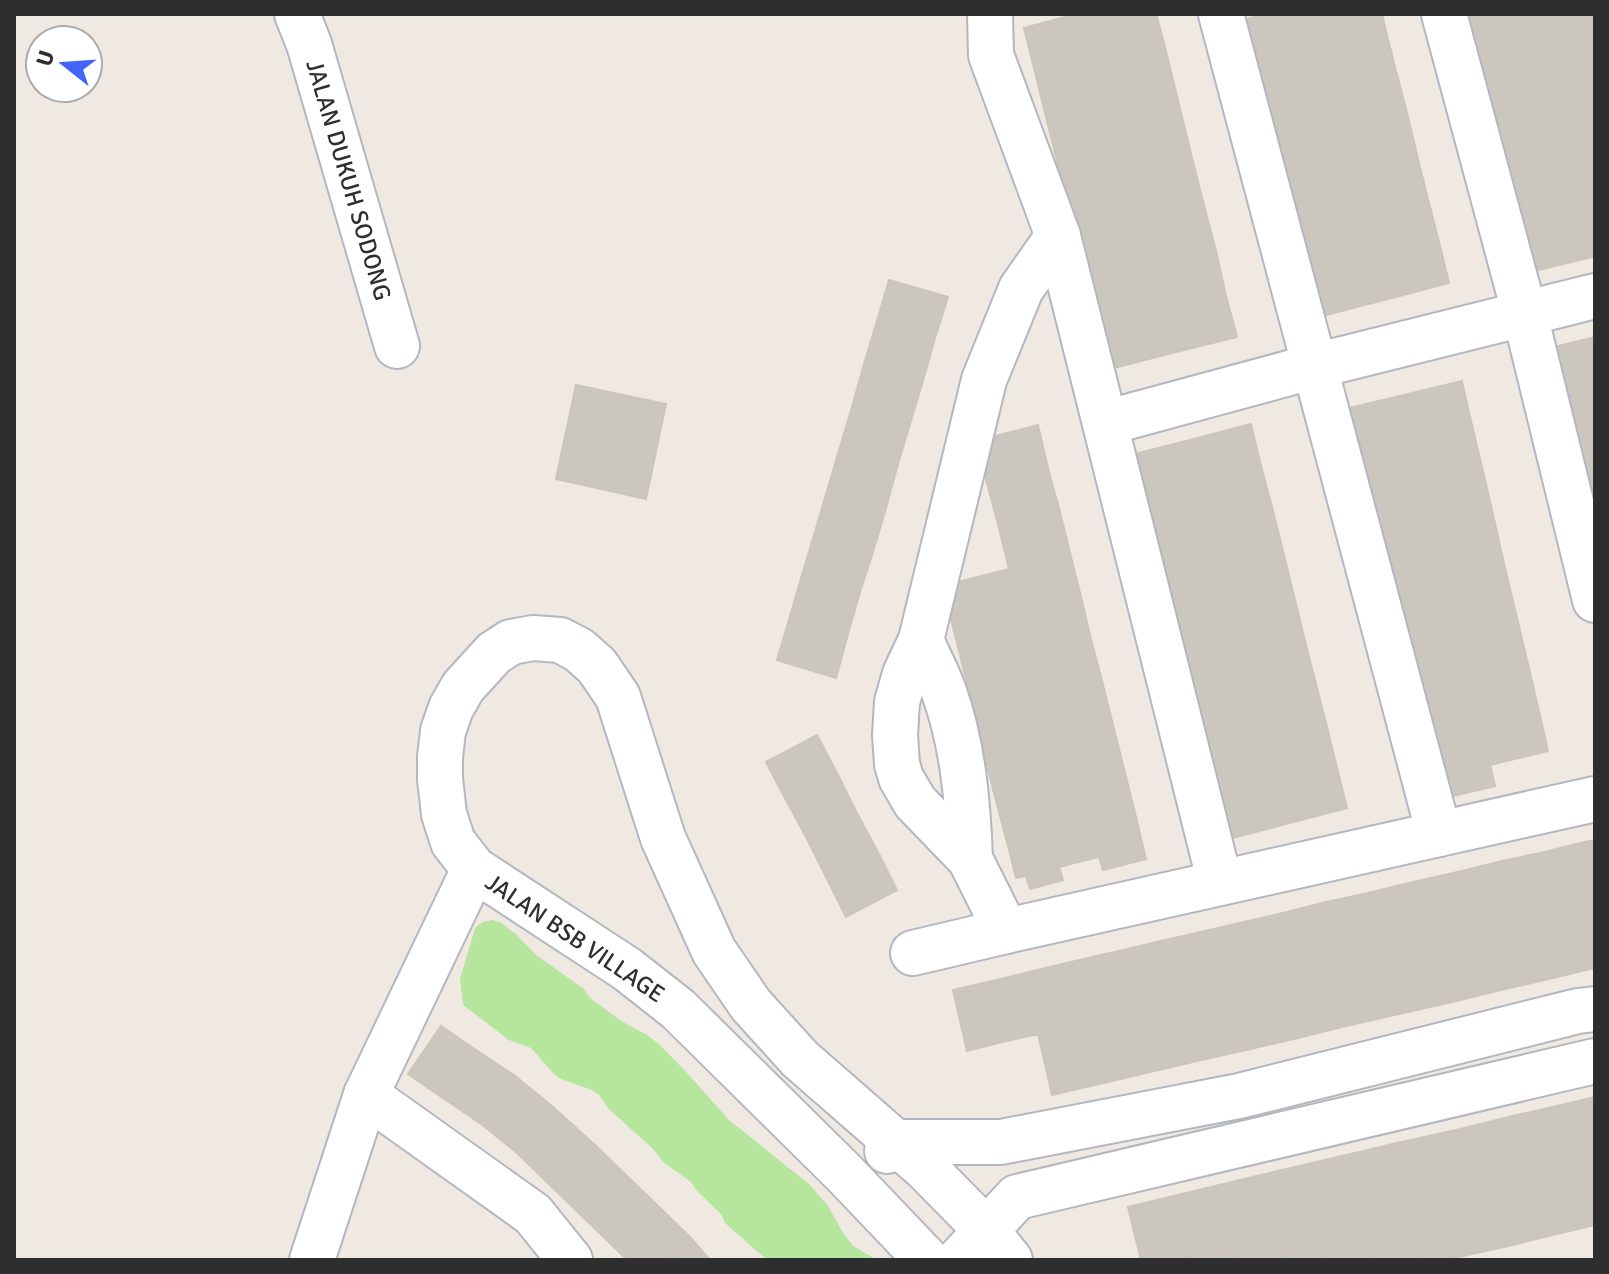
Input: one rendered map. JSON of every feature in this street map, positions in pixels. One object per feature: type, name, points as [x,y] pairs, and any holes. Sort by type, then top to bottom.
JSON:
[{"type":"street","name":"JALAN DUKUH SODONG","points":[[297,14],[309,44],[397,346]]},
{"type":"street","points":[[990,14],[991,55],[1058,236],[1220,883]]},
{"type":"street","points":[[1221,14],[1439,834]]},
{"type":"street","points":[[1444,14],[1525,315],[1595,600]]},
{"type":"street","points":[[1006,931],[970,859],[915,802],[901,778],[895,735],[897,702],[905,674],[921,640],[984,380],[1021,289],[1058,236]]},
{"type":"street","points":[[1105,423],[1315,366],[1595,296]]},
{"type":"street","name":"JALAN BSB VILLAGE","points":[[896,1142],[800,1059],[751,1005],[714,951],[663,838],[618,697],[597,666],[579,650],[560,640],[533,638],[511,642],[494,653],[463,687],[443,731],[440,779],[444,814],[453,842],[474,869],[627,969],[678,1009],[927,1260]]},
{"type":"street","points":[[921,640],[944,691],[955,731],[968,807],[970,859]]},
{"type":"street","points":[[913,953],[1595,799]]},
{"type":"street","points":[[312,1260],[366,1095],[474,869]]},
{"type":"street","points":[[854,1184],[896,1142],[1001,1142],[1239,1096],[1595,1009]]},
{"type":"street","points":[[896,1142],[985,1250],[1017,1197],[1595,1061]]},
{"type":"street","points":[[366,1095],[533,1214],[570,1260]]},
{"type":"street","points":[[1001,1142],[1017,1197]]},
{"type":"green space","points":[[492,920],[516,934],[536,955],[584,989],[589,997],[621,1021],[660,1045],[729,1120],[810,1185],[828,1206],[853,1246],[877,1260],[767,1260],[725,1223],[721,1214],[691,1182],[663,1162],[609,1109],[599,1095],[561,1079],[531,1048],[509,1040],[463,1005],[460,979],[473,935],[476,927]]},
{"type":"building","points":[[1076,14],[1091,14],[1102,55],[1035,72],[1024,28]]},
{"type":"building","points":[[1091,14],[1156,14],[1163,39],[1102,55]]},
{"type":"building","points":[[1265,14],[1317,14],[1324,43],[1258,60],[1247,19]]},
{"type":"building","points":[[1317,14],[1382,14],[1385,27],[1324,43]]},
{"type":"building","points":[[1461,14],[1532,14],[1532,15],[1465,30]]},
{"type":"building","points":[[1532,14],[1595,14],[1595,15],[1535,29]]},
{"type":"building","points":[[1532,15],[1542,59],[1476,75],[1465,30]]},
{"type":"building","points":[[1595,15],[1595,71],[1548,82],[1535,29]]},
{"type":"building","points":[[1385,27],[1396,71],[1335,87],[1324,43]]},
{"type":"building","points":[[1163,39],[1173,80],[1111,96],[1102,55]]},
{"type":"building","points":[[1324,43],[1335,87],[1269,105],[1258,60]]},
{"type":"building","points":[[1102,55],[1111,96],[1045,113],[1035,72]]},
{"type":"building","points":[[1542,59],[1554,111],[1487,127],[1476,75]]},
{"type":"building","points":[[1396,71],[1407,113],[1345,129],[1335,87]]},
{"type":"building","points":[[1595,71],[1595,127],[1560,135],[1548,82]]},
{"type":"building","points":[[1173,80],[1184,125],[1123,140],[1111,96]]},
{"type":"building","points":[[1335,87],[1345,129],[1279,145],[1269,105]]},
{"type":"building","points":[[1111,96],[1123,140],[1056,157],[1045,113]]},
{"type":"building","points":[[1554,111],[1565,161],[1499,176],[1487,127]]},
{"type":"building","points":[[1407,113],[1418,159],[1357,175],[1345,129]]},
{"type":"building","points":[[1184,125],[1194,166],[1133,181],[1123,140]]},
{"type":"building","points":[[1595,127],[1595,182],[1572,187],[1560,135]]},
{"type":"building","points":[[1345,129],[1357,175],[1291,192],[1279,145]]},
{"type":"building","points":[[1123,140],[1133,181],[1066,199],[1056,157]]},
{"type":"building","points":[[1418,159],[1428,199],[1367,214],[1357,175]]},
{"type":"building","points":[[1565,161],[1576,208],[1510,224],[1499,176]]},
{"type":"building","points":[[1194,166],[1206,213],[1145,228],[1133,181]]},
{"type":"building","points":[[1357,175],[1367,214],[1300,231],[1291,192]]},
{"type":"building","points":[[1133,181],[1145,228],[1079,245],[1066,199]]},
{"type":"building","points":[[1595,182],[1595,256],[1588,258],[1572,187]]},
{"type":"building","points":[[1428,199],[1439,242],[1378,258],[1367,214]]},
{"type":"building","points":[[1576,208],[1588,258],[1522,274],[1510,224]]},
{"type":"building","points":[[1206,213],[1216,251],[1154,267],[1145,228]]},
{"type":"building","points":[[1367,214],[1378,258],[1311,275],[1300,231]]},
{"type":"building","points":[[1145,228],[1154,267],[1088,284],[1079,245]]},
{"type":"building","points":[[1439,242],[1449,283],[1388,299],[1378,258]]},
{"type":"building","points":[[1216,251],[1226,296],[1166,312],[1154,267]]},
{"type":"building","points":[[1378,258],[1388,299],[1322,316],[1311,275]]},
{"type":"building","points":[[1154,267],[1166,312],[1099,328],[1088,284]]},
{"type":"building","points":[[889,280],[948,297],[935,338],[877,321]]},
{"type":"building","points":[[1226,296],[1237,337],[1176,352],[1166,312]]},
{"type":"building","points":[[1166,312],[1176,352],[1110,369],[1099,328]]},
{"type":"building","points":[[877,321],[935,338],[923,381],[864,364]]},
{"type":"building","points":[[1595,337],[1595,390],[1561,398],[1550,348]]},
{"type":"building","points":[[864,364],[923,381],[910,424],[852,407]]},
{"type":"building","points":[[1462,381],[1470,417],[1412,431],[1404,395]]},
{"type":"building","points":[[576,385],[666,404],[646,499],[556,479]]},
{"type":"building","points":[[1595,390],[1595,439],[1571,445],[1561,398]]},
{"type":"building","points":[[1404,395],[1412,431],[1353,446],[1345,409]]},
{"type":"building","points":[[852,407],[910,424],[898,464],[840,447]]},
{"type":"building","points":[[1470,417],[1483,471],[1425,485],[1412,431]]},
{"type":"building","points":[[1251,424],[1261,466],[1200,482],[1190,440]]},
{"type":"building","points":[[1038,425],[1048,468],[987,483],[976,441]]},
{"type":"building","points":[[1412,431],[1423,478],[1364,492],[1353,446]]},
{"type":"building","points":[[1595,439],[1595,489],[1582,492],[1571,445]]},
{"type":"building","points":[[1190,440],[1200,482],[1134,499],[1123,457]]},
{"type":"building","points":[[840,447],[898,464],[886,508],[827,491]]},
{"type":"building","points":[[1261,466],[1273,511],[1212,526],[1200,482]]},
{"type":"building","points":[[1048,468],[1060,512],[999,528],[987,483]]},
{"type":"building","points":[[1483,471],[1494,519],[1436,532],[1425,485]]},
{"type":"building","points":[[1423,478],[1433,520],[1374,534],[1364,492]]},
{"type":"building","points":[[1200,482],[1212,526],[1145,544],[1134,499]]},
{"type":"building","points":[[827,491],[886,508],[873,552],[814,535]]},
{"type":"building","points":[[1273,511],[1283,551],[1222,567],[1212,526]]},
{"type":"building","points":[[1060,512],[1070,553],[1009,569],[999,528]]},
{"type":"building","points":[[1494,519],[1505,568],[1447,582],[1436,532]]},
{"type":"building","points":[[1433,520],[1443,562],[1384,576],[1374,534]]},
{"type":"building","points":[[1212,526],[1222,567],[1155,585],[1145,544]]},
{"type":"building","points":[[814,535],[873,552],[860,592],[802,575]]},
{"type":"building","points":[[1283,551],[1294,596],[1233,612],[1222,567]]},
{"type":"building","points":[[1070,553],[1081,597],[1020,613],[1009,569]]},
{"type":"building","points":[[1443,562],[1453,607],[1394,621],[1384,576]]},
{"type":"building","points":[[1222,567],[1233,612],[1167,629],[1155,585]]},
{"type":"building","points":[[1505,568],[1516,614],[1458,628],[1447,582]]},
{"type":"building","points":[[1009,569],[1020,613],[954,631],[942,586]]},
{"type":"building","points":[[802,575],[860,592],[848,634],[790,616]]},
{"type":"building","points":[[1294,596],[1304,637],[1243,653],[1233,612]]},
{"type":"building","points":[[1081,597],[1091,639],[1030,655],[1020,613]]},
{"type":"building","points":[[1453,607],[1463,647],[1404,662],[1394,621]]},
{"type":"building","points":[[1233,612],[1243,653],[1177,670],[1167,629]]},
{"type":"building","points":[[1020,613],[1030,655],[964,671],[954,631]]},
{"type":"building","points":[[1516,614],[1527,660],[1469,674],[1458,628]]},
{"type":"building","points":[[790,616],[848,634],[836,678],[777,660]]},
{"type":"building","points":[[1304,637],[1316,684],[1255,700],[1243,653]]},
{"type":"building","points":[[1091,639],[1103,685],[1042,701],[1030,655]]},
{"type":"building","points":[[1463,647],[1472,689],[1413,704],[1404,662]]},
{"type":"building","points":[[1243,653],[1255,700],[1188,717],[1177,670]]},
{"type":"building","points":[[1030,655],[1042,701],[976,718],[964,671]]},
{"type":"building","points":[[1527,660],[1539,711],[1481,724],[1469,674]]},
{"type":"building","points":[[1316,684],[1326,723],[1265,739],[1255,700]]},
{"type":"building","points":[[1103,685],[1113,725],[1052,740],[1042,701]]},
{"type":"building","points":[[1472,689],[1483,736],[1424,750],[1413,704]]},
{"type":"building","points":[[1255,700],[1265,739],[1198,756],[1188,717]]},
{"type":"building","points":[[1042,701],[1052,740],[985,757],[976,718]]},
{"type":"building","points":[[1539,711],[1548,751],[1490,765],[1481,724]]},
{"type":"building","points":[[1326,723],[1337,768],[1276,783],[1265,739]]},
{"type":"building","points":[[1113,725],[1124,769],[1063,784],[1052,740]]},
{"type":"building","points":[[817,735],[837,773],[786,800],[766,762]]},
{"type":"building","points":[[1483,736],[1495,786],[1436,800],[1424,750]]},
{"type":"building","points":[[1265,739],[1276,783],[1209,800],[1198,756]]},
{"type":"building","points":[[1052,740],[1063,784],[996,801],[985,757]]},
{"type":"building","points":[[1337,768],[1347,808],[1286,824],[1276,783]]},
{"type":"building","points":[[1124,769],[1134,809],[1073,825],[1063,784]]},
{"type":"building","points":[[837,773],[857,813],[807,839],[786,800]]},
{"type":"building","points":[[1276,783],[1286,824],[1220,841],[1209,800]]},
{"type":"building","points":[[1063,784],[1073,825],[1007,842],[996,801]]},
{"type":"building","points":[[1134,809],[1146,859],[1103,870],[1099,857],[1082,861],[1073,825]]},
{"type":"building","points":[[857,813],[879,854],[828,881],[807,839]]},
{"type":"building","points":[[1073,825],[1082,861],[1059,867],[1063,880],[1030,889],[1026,876],[1016,878],[1007,842]]},
{"type":"building","points":[[1595,840],[1595,886],[1585,842]]},
{"type":"building","points":[[1585,842],[1595,886],[1595,904],[1553,914],[1540,853]]},
{"type":"building","points":[[1540,853],[1553,914],[1516,923],[1502,861]]},
{"type":"building","points":[[879,854],[897,890],[846,917],[828,881]]},
{"type":"building","points":[[1502,861],[1516,923],[1475,932],[1462,871]]},
{"type":"building","points":[[1462,871],[1475,932],[1427,943],[1413,882]]},
{"type":"building","points":[[1413,882],[1427,943],[1382,954],[1368,893]]},
{"type":"building","points":[[1368,893],[1382,954],[1340,964],[1326,902]]},
{"type":"building","points":[[1326,902],[1340,964],[1301,973],[1287,912]]},
{"type":"building","points":[[1595,904],[1595,968],[1590,969],[1576,908]]},
{"type":"building","points":[[1576,908],[1590,969],[1549,979],[1535,918]]},
{"type":"building","points":[[1287,912],[1301,973],[1258,983],[1244,922]]},
{"type":"building","points":[[1535,918],[1549,979],[1505,989],[1491,928]]},
{"type":"building","points":[[1244,922],[1258,983],[1219,992],[1205,931]]},
{"type":"building","points":[[1491,928],[1505,989],[1452,1002],[1438,941]]},
{"type":"building","points":[[1205,931],[1219,992],[1175,1002],[1161,941]]},
{"type":"building","points":[[1161,941],[1175,1002],[1133,1012],[1119,951]]},
{"type":"building","points":[[1438,941],[1452,1002],[1399,1014],[1385,953]]},
{"type":"building","points":[[1119,951],[1133,1012],[1085,1023],[1071,962]]},
{"type":"building","points":[[1385,953],[1399,1014],[1346,1026],[1332,966]]},
{"type":"building","points":[[1071,962],[1085,1023],[1047,1032],[1033,971]]},
{"type":"building","points":[[1332,966],[1346,1026],[1294,1039],[1280,977]]},
{"type":"building","points":[[1033,971],[1047,1032],[1002,1042],[988,982]]},
{"type":"building","points":[[1280,977],[1294,1039],[1246,1050],[1232,989]]},
{"type":"building","points":[[988,982],[1002,1042],[967,1051],[953,990]]},
{"type":"building","points":[[1232,989],[1246,1050],[1197,1061],[1182,1000]]},
{"type":"building","points":[[1182,1000],[1197,1061],[1150,1072],[1136,1011]]},
{"type":"building","points":[[1136,1011],[1150,1072],[1099,1084],[1085,1023]]},
{"type":"building","points":[[1085,1023],[1099,1084],[1052,1095],[1038,1034]]},
{"type":"building","points":[[441,1026],[476,1050],[443,1098],[408,1074]]},
{"type":"building","points":[[476,1050],[514,1075],[480,1123],[443,1098]]},
{"type":"building","points":[[514,1075],[553,1107],[517,1153],[480,1123]]},
{"type":"building","points":[[1595,1097],[1595,1163],[1584,1165],[1570,1103]]},
{"type":"building","points":[[1570,1103],[1584,1165],[1527,1179],[1513,1116]]},
{"type":"building","points":[[553,1107],[594,1144],[552,1187],[517,1153]]},
{"type":"building","points":[[1513,1116],[1527,1179],[1470,1192],[1456,1130]]},
{"type":"building","points":[[1456,1130],[1470,1192],[1411,1206],[1397,1143]]},
{"type":"building","points":[[1397,1143],[1411,1206],[1356,1218],[1342,1156]]},
{"type":"building","points":[[594,1144],[626,1175],[584,1218],[552,1187]]},
{"type":"building","points":[[1342,1156],[1356,1218],[1310,1230],[1295,1167]]},
{"type":"building","points":[[1595,1163],[1595,1212],[1584,1165]]},
{"type":"building","points":[[1584,1165],[1595,1225],[1557,1234],[1543,1175]]},
{"type":"building","points":[[1295,1167],[1310,1230],[1258,1242],[1244,1179]]},
{"type":"building","points":[[626,1175],[656,1204],[615,1248],[584,1218]]},
{"type":"building","points":[[1543,1175],[1557,1234],[1504,1247],[1491,1187]]},
{"type":"building","points":[[1244,1179],[1258,1242],[1197,1256],[1182,1194]]},
{"type":"building","points":[[1491,1187],[1504,1247],[1463,1256],[1449,1197]]},
{"type":"building","points":[[1182,1194],[1197,1256],[1180,1260],[1141,1260],[1128,1207]]},
{"type":"building","points":[[1449,1197],[1463,1256],[1424,1260],[1411,1206]]},
{"type":"building","points":[[656,1204],[690,1237],[668,1260],[627,1260],[615,1248]]},
{"type":"building","points":[[1411,1206],[1424,1260],[1370,1260],[1360,1218]]},
{"type":"building","points":[[1360,1218],[1370,1260],[1323,1260],[1316,1228]]},
{"type":"building","points":[[1316,1228],[1323,1260],[1283,1260],[1278,1237]]},
{"type":"building","points":[[690,1237],[710,1260],[668,1260]]},
{"type":"building","points":[[1278,1237],[1283,1260],[1239,1260],[1236,1247]]},
{"type":"building","points":[[1236,1247],[1239,1260],[1197,1260],[1197,1256]]}]
